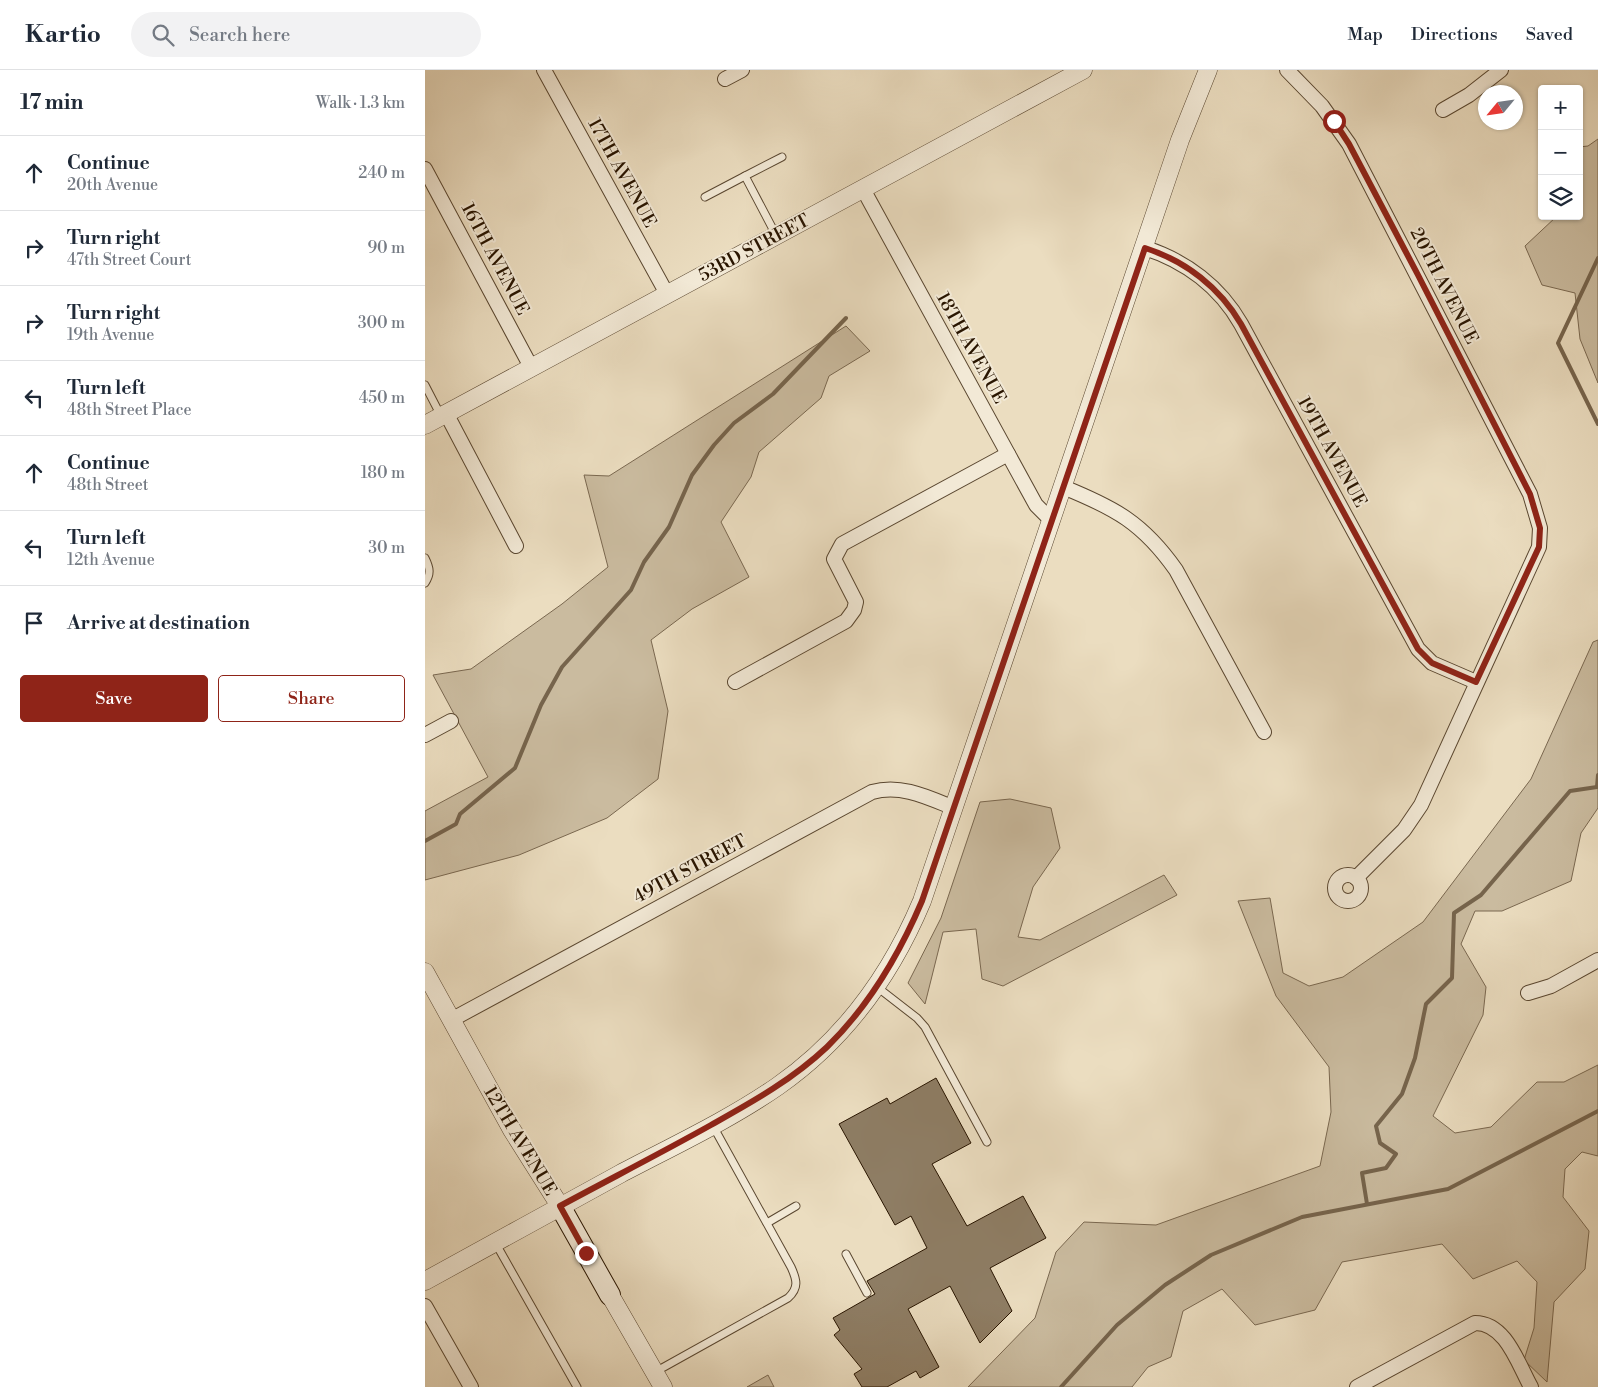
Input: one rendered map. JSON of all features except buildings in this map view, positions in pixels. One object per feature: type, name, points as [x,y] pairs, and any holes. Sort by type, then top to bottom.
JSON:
[{"type":"main road","name":"12TH AVENUE","points":[[560,1206],[610,1295]]},
{"type":"street","name":"17TH AVENUE","points":[[544,70],[667,294]]},
{"type":"street","points":[[725,79],[742,70]]},
{"type":"street","name":"53RD STREET","points":[[425,425],[1083,70]]},
{"type":"street","points":[[425,1281],[778,1086],[839,1034],[877,987],[908,935],[922,901],[1190,112],[1208,70]]},
{"type":"street","name":"20TH AVENUE","points":[[1287,70],[1322,106],[1349,144],[1530,494],[1540,534],[1537,553],[1476,682]]},
{"type":"street","points":[[1443,110],[1469,95],[1501,70]]},
{"type":"street","name":"16TH AVENUE","points":[[425,169],[531,367]]},
{"type":"street","name":"18TH AVENUE","points":[[863,189],[1036,506],[1052,521]]},
{"type":"street","name":"19TH AVENUE","points":[[1145,248],[1178,262],[1203,279],[1227,302],[1241,324],[1418,649],[1432,663],[1476,682]]},
{"type":"street","points":[[444,415],[516,546]]},
{"type":"street","points":[[735,682],[846,621],[854,610],[855,602],[834,559],[842,544],[1008,454]]},
{"type":"street","points":[[1063,487],[1103,504],[1133,522],[1166,556],[1176,570],[1264,732]]},
{"type":"street","points":[[1357,878],[1404,830],[1421,805],[1476,682]]},
{"type":"street","points":[[425,736],[451,721]]},
{"type":"street","name":"49TH STREET","points":[[451,1020],[872,792],[884,789],[905,790],[954,808]]},
{"type":"street","points":[[1529,993],[1551,986],[1598,960]]},
{"type":"street","name":"12TH AVENUE","points":[[428,983],[451,1020],[512,1130],[560,1206]]},
{"type":"street","name":"12TH AVENUE","points":[[610,1295],[659,1380]]},
{"type":"street","points":[[425,1306],[471,1387]]},
{"type":"street","points":[[1357,1387],[1453,1333],[1475,1323],[1488,1324],[1506,1340],[1531,1387]]},
{"type":"lane","points":[[705,197],[782,157]]},
{"type":"lane","points":[[745,176],[777,236]]},
{"type":"lane","points":[[425,385],[444,415]]},
{"type":"lane","points":[[425,558],[429,569],[429,576],[425,583]]},
{"type":"lane","points":[[877,987],[917,1018],[925,1027],[987,1142]]},
{"type":"lane","points":[[659,1380],[793,1293],[797,1282],[795,1275],[712,1124]]},
{"type":"lane","points":[[767,1223],[797,1206]]},
{"type":"lane","points":[[496,1242],[577,1387]]},
{"type":"lane","points":[[846,1254],[867,1293]]},
{"type":"shaded area","points":[[1598,139],[1598,383],[1580,339],[1575,293],[1542,285],[1525,246],[1553,220],[1583,220],[1583,147],[1588,146]]},
{"type":"shaded area","points":[[846,326],[870,351],[829,376],[821,398],[759,452],[751,477],[721,522],[749,577],[692,609],[651,640],[668,711],[658,779],[607,818],[519,855],[425,880],[425,811],[488,777],[433,675],[471,669],[562,604],[608,567],[584,475],[609,476]]},
{"type":"shaded area","points":[[1598,640],[1598,808],[1581,833],[1571,881],[1502,911],[1475,911],[1461,944],[1486,987],[1483,1015],[1433,1116],[1455,1133],[1491,1127],[1537,1082],[1564,1082],[1598,1065],[1598,1156],[1582,1152],[1565,1169],[1563,1197],[1589,1231],[1585,1269],[1554,1302],[1547,1382],[1524,1360],[1534,1328],[1537,1282],[1517,1261],[1473,1279],[1442,1244],[1342,1262],[1315,1310],[1255,1325],[1222,1289],[1183,1311],[1171,1357],[1148,1367],[1132,1387],[968,1387],[1035,1318],[1056,1252],[1084,1222],[1156,1225],[1320,1166],[1331,1112],[1329,1067],[1276,996],[1238,901],[1270,898],[1283,973],[1309,986],[1343,977],[1423,922],[1531,779],[1593,642]]},
{"type":"shaded area","points":[[1010,799],[1051,808],[1060,848],[1033,887],[1018,937],[1040,940],[1164,875],[1177,895],[1003,986],[982,979],[976,929],[943,932],[925,1004],[908,983],[941,918],[980,802]]},
{"type":"shaded area","points":[[768,1375],[774,1387],[747,1387]]},
{"type":"waterway","points":[[1598,258],[1558,343],[1598,424]]},
{"type":"waterway","points":[[425,841],[456,824],[460,814],[515,768],[541,705],[562,667],[631,590],[644,562],[669,527],[692,475],[714,445],[734,423],[773,394],[846,318]]},
{"type":"waterway","points":[[1367,1204],[1362,1173],[1386,1168],[1396,1154],[1380,1143],[1376,1126],[1402,1094],[1415,1058],[1426,1004],[1452,978],[1454,913],[1481,895],[1570,791],[1597,787],[1598,775]]},
{"type":"waterway","points":[[1061,1387],[1117,1325],[1165,1285],[1211,1255],[1302,1217],[1448,1189],[1598,1111]]},
{"type":"route","points":[[586,1253],[560,1206],[761,1097],[796,1072],[839,1034],[866,1002],[883,979],[908,935],[922,901],[1145,248],[1165,254],[1178,262],[1203,279],[1227,302],[1235,313],[1418,649],[1424,658],[1432,663],[1476,682],[1539,547],[1540,528],[1530,494],[1418,275],[1349,144],[1334,121]]}]
